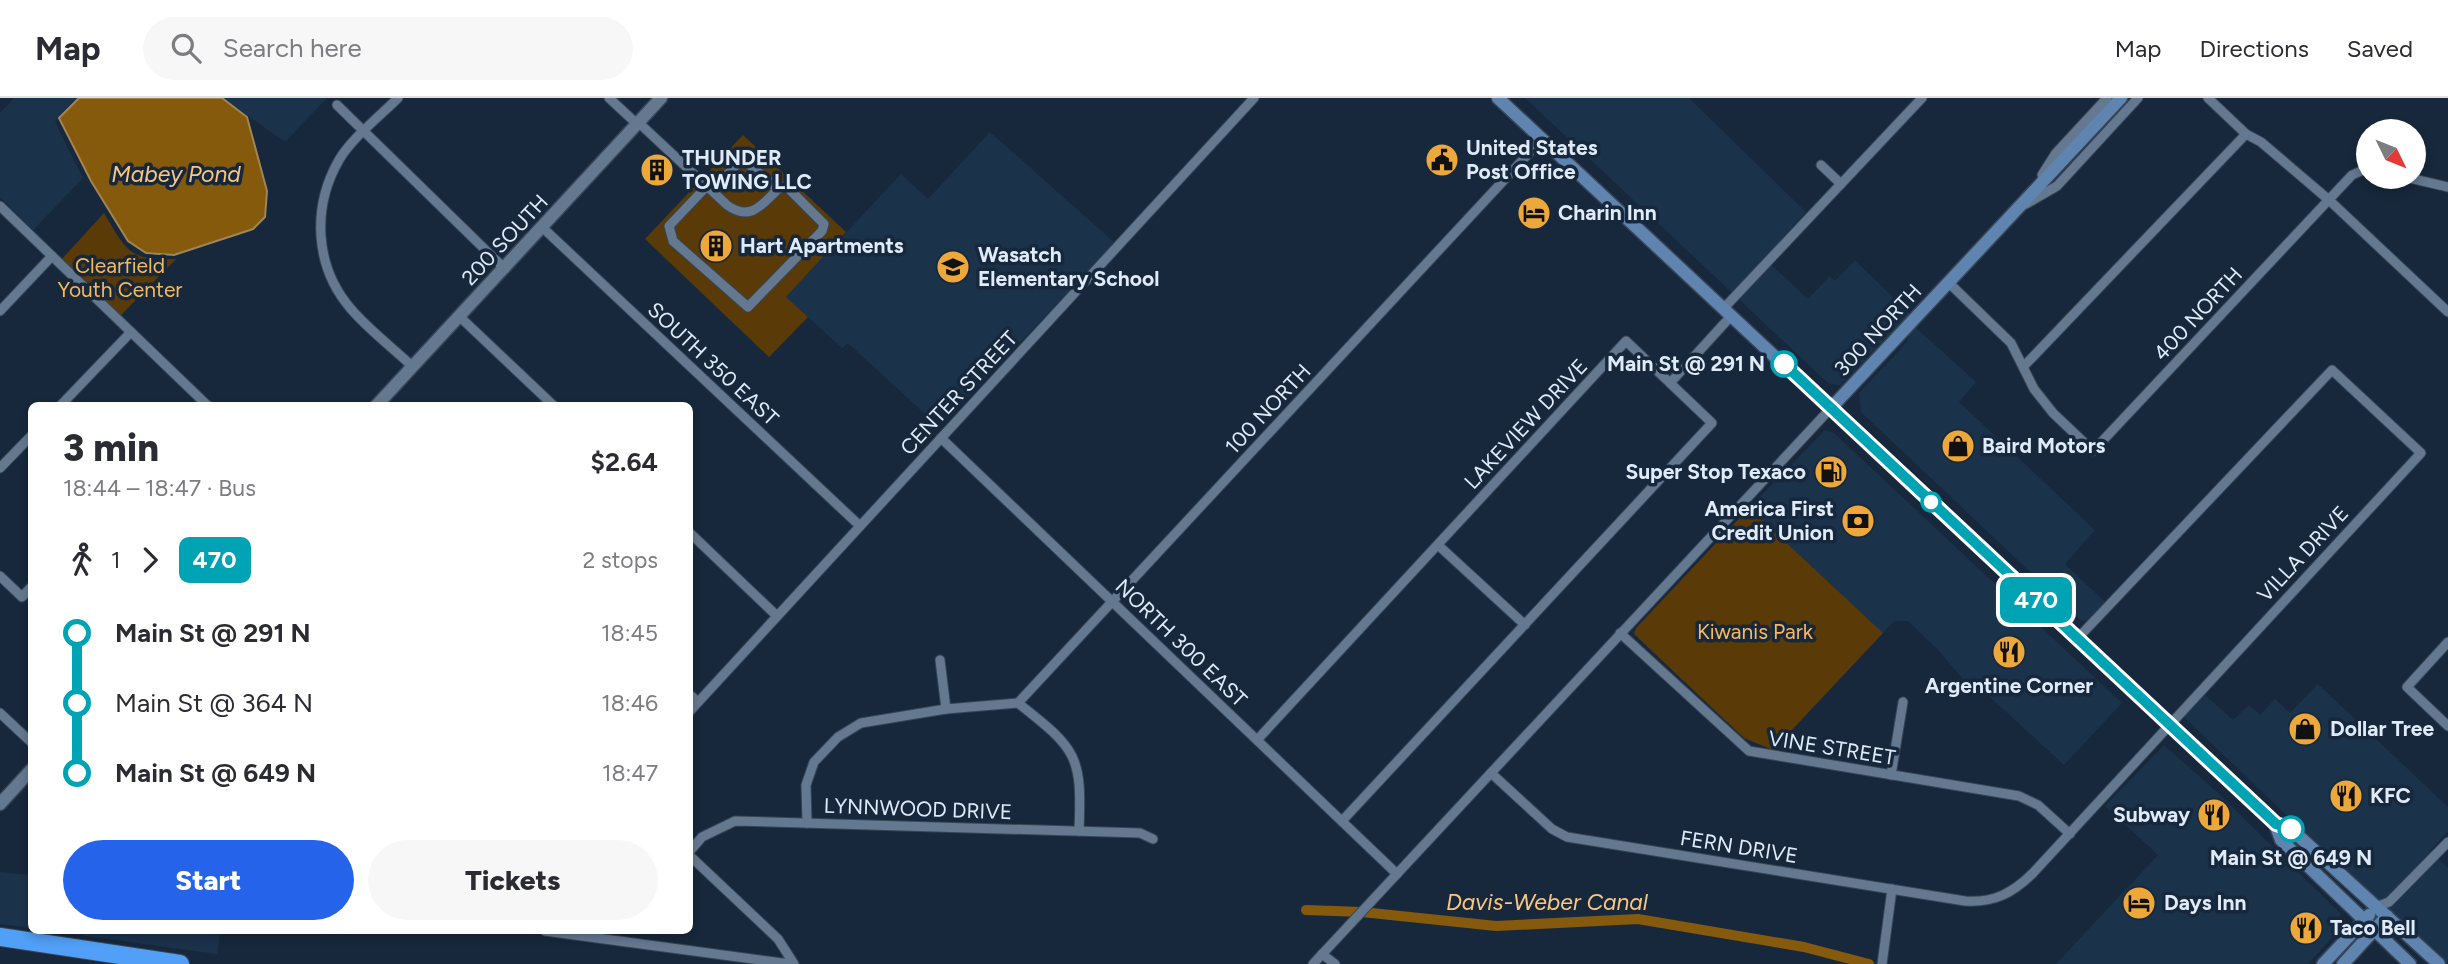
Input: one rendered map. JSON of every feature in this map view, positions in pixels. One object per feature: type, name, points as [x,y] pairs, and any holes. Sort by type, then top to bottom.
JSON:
[{"type":"highway","points":[[0,937],[180,964]]},
{"type":"main road","points":[[1498,98],[2276,824],[2291,829],[2439,964]]},
{"type":"main road","name":"300 NORTH","points":[[1831,408],[2019,208],[2109,103],[2121,98]]},
{"type":"main road","points":[[2276,824],[2281,840],[2410,964]]},
{"type":"main road","points":[[2323,964],[2376,907]]},
{"type":"main road","points":[[2343,964],[2387,916]]},
{"type":"street","points":[[398,98],[340,158],[321,202],[320,236],[328,273],[350,308],[413,367]]},
{"type":"street","points":[[609,98],[638,123],[709,188],[734,210],[749,213],[758,209],[778,189],[786,186],[821,219],[822,231],[748,307],[673,242],[669,226],[709,188],[739,162],[745,161],[778,189]]},
{"type":"street","name":"200 SOUTH","points":[[381,402],[661,98]]},
{"type":"street","name":"CENTER STREET","points":[[693,708],[1254,98]]},
{"type":"street","points":[[1670,383],[1728,311],[1922,98]]},
{"type":"street","points":[[2019,208],[2057,186],[2138,98]]},
{"type":"street","points":[[2208,98],[2246,134],[2262,142],[2329,200],[2448,312]]},
{"type":"street","points":[[337,104],[505,269]]},
{"type":"street","points":[[1949,283],[1995,326],[2025,366],[2246,134]]},
{"type":"street","name":"100 NORTH","points":[[1018,704],[1543,138]]},
{"type":"street","points":[[1821,165],[1841,184]]},
{"type":"street","name":"400 NORTH","points":[[2025,366],[2035,389],[2053,414],[2093,451],[2356,173]]},
{"type":"street","points":[[2426,182],[2448,187]]},
{"type":"street","points":[[0,206],[200,402]]},
{"type":"street","name":"SOUTH 350 EAST","points":[[543,228],[860,526]]},
{"type":"street","points":[[0,311],[52,256]]},
{"type":"street","points":[[460,317],[550,402]]},
{"type":"street","points":[[64,402],[131,332]]},
{"type":"street","name":"LAKEVIEW DRIVE","points":[[1257,740],[1626,341],[1713,423],[1342,821]]},
{"type":"street","name":"VILLA DRIVE","points":[[2077,639],[2332,370],[2421,453],[2169,725]]},
{"type":"street","name":"300 NORTH","points":[[1313,964],[1831,408]]},
{"type":"street","points":[[0,468],[28,439]]},
{"type":"street","name":"NORTH 300 EAST","points":[[941,439],[1397,874]]},
{"type":"street","points":[[693,536],[777,616]]},
{"type":"street","points":[[1438,545],[1525,625]]},
{"type":"street","points":[[0,576],[22,597],[28,590]]},
{"type":"street","name":"VINE STREET","points":[[1620,633],[1749,751],[2024,798],[2038,805],[2070,834]]},
{"type":"street","points":[[2448,642],[2407,687],[2448,726]]},
{"type":"street","points":[[940,660],[946,709]]},
{"type":"street","points":[[693,698],[698,702]]},
{"type":"street","points":[[1891,775],[1903,702]]},
{"type":"street","points":[[807,823],[806,785],[814,762],[838,737],[861,723],[946,709],[1018,704],[1050,728],[1074,755],[1081,782],[1079,831]]},
{"type":"street","points":[[0,713],[28,739]]},
{"type":"street","points":[[2070,834],[2169,725]]},
{"type":"street","points":[[0,804],[28,773]]},
{"type":"street","name":"FERN DRIVE","points":[[1491,773],[1552,829],[1567,838],[1971,901],[2005,895],[2024,881],[2070,834]]},
{"type":"street","name":"LYNNWOOD DRIVE","points":[[693,849],[702,837],[734,821],[1140,833],[1153,839]]},
{"type":"street","points":[[2376,907],[2389,902],[2448,842]]},
{"type":"street","points":[[693,856],[778,939],[792,964]]},
{"type":"street","points":[[1882,960],[1892,889]]},
{"type":"street","points":[[2387,916],[2389,902]]},
{"type":"street","points":[[567,934],[792,964]]},
{"type":"street","points":[[1322,954],[1335,964]]},
{"type":"shaded area","points":[[14,98],[81,98],[71,104],[55,122],[83,178],[33,230],[0,197],[0,113]]},
{"type":"shaded area","points":[[223,98],[327,98],[285,142]]},
{"type":"shaded area","points":[[1525,98],[1689,98],[1806,212],[1764,258],[1808,299],[1830,276],[1835,281],[1855,260],[1910,314],[1840,385],[1829,384]]},
{"type":"shaded area","name":"Wasatch Elementary School","points":[[990,132],[1115,243],[939,427],[848,343],[842,348],[786,297],[901,174],[928,199]]},
{"type":"shaded area","points":[[1914,326],[1976,382],[1959,402],[2095,530],[2065,564],[2105,602],[2089,620],[2082,621],[1861,412],[1859,393],[1905,344]]},
{"type":"shaded area","points":[[1825,430],[1834,433],[2122,703],[2064,765],[1978,686],[1973,691],[1939,651],[1908,621],[1894,621],[1883,633],[1749,508]]},
{"type":"shaded area","points":[[2318,684],[2448,807],[2448,831],[2430,851],[2448,868],[2448,964],[2356,882],[2183,716],[2204,694],[2233,720],[2249,705],[2260,715],[2275,699],[2290,713]]},
{"type":"shaded area","points":[[2164,745],[2217,792],[2340,913],[2340,929],[2308,964],[2056,964],[2158,855],[2105,806]]},
{"type":"shaded area","points":[[0,872],[28,875],[28,928],[0,924]]},
{"type":"shaded area","points":[[72,934],[220,934],[217,954]]},
{"type":"green space","points":[[743,135],[846,232],[786,297],[808,317],[769,357],[645,239]]},
{"type":"green space","name":"Clearfield Youth Center","points":[[104,213],[124,245],[131,251],[148,258],[176,259],[120,316],[62,259]]},
{"type":"green space","name":"Kiwanis Park","points":[[1749,508],[1883,633],[1773,750],[1744,738],[1634,634],[1636,628]]},
{"type":"water","name":"Mabey Pond","points":[[79,98],[222,98],[247,117],[267,191],[265,217],[253,229],[174,255],[146,253],[128,241],[91,181],[59,118]]},
{"type":"waterway","name":"Davis-Weber Canal","points":[[1306,910],[1362,912],[1496,926],[1638,919],[1804,947],[1869,964]]},
{"type":"bus line","name":"470","points":[[1784,364],[2276,824],[2291,829]]},
{"type":"place","name":"United States Post Office","points":[[1442,160]]},
{"type":"place","name":"THUNDER TOWING LLC","points":[[657,170]]},
{"type":"place","name":"Charin Inn","points":[[1534,213]]},
{"type":"place","name":"Hart Apartments","points":[[716,246]]},
{"type":"place","name":"Wasatch Elementary School","points":[[953,267]]},
{"type":"place","name":"Main St @ 291 N","points":[[1784,364]]},
{"type":"place","name":"Baird Motors","points":[[1958,446]]},
{"type":"place","name":"Super Stop Texaco","points":[[1831,472]]},
{"type":"place","name":"America First Credit Union","points":[[1858,521]]},
{"type":"place","name":"Argentine Corner","points":[[2009,652]]},
{"type":"place","name":"Dollar Tree","points":[[2305,729]]},
{"type":"place","name":"KFC","points":[[2346,796]]},
{"type":"place","name":"Subway","points":[[2214,815]]},
{"type":"place","name":"Main St @ 649 N","points":[[2291,829]]},
{"type":"place","name":"Days Inn","points":[[2139,903]]},
{"type":"place","name":"Taco Bell","points":[[2306,928]]}]
